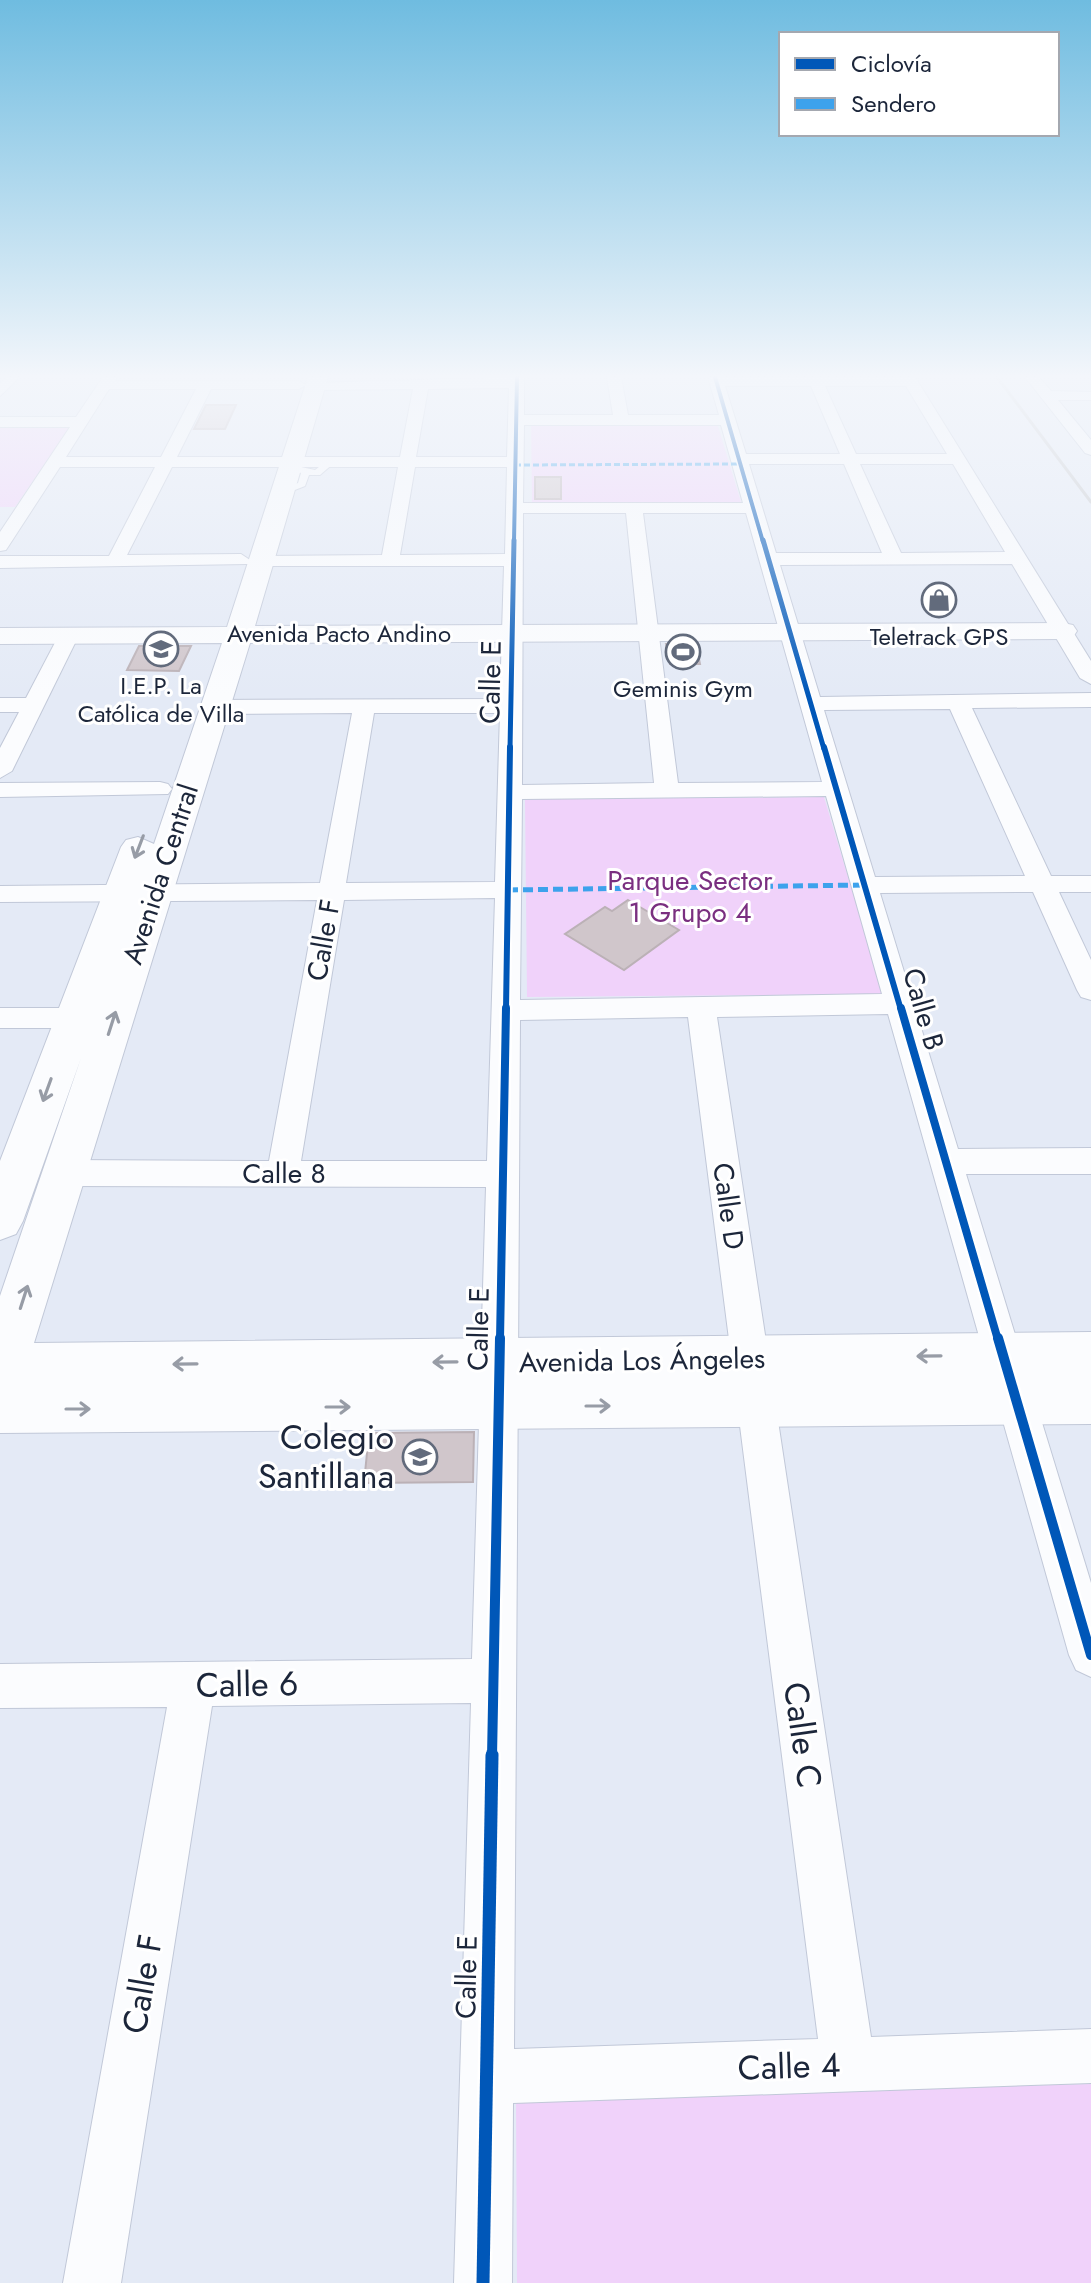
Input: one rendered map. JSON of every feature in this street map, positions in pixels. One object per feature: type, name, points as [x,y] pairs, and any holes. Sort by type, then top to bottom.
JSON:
[{"type":"street","points":[[0,546],[40,484]]},
{"type":"street","points":[[115,561],[155,484]]},
{"type":"street","name":"Avenida Central","points":[[0,1378],[64,1173],[137,892],[160,789],[229,628],[251,561],[284,484]]},
{"type":"street","points":[[390,561],[403,484]]},
{"type":"street","name":"Calle E","points":[[483,2283],[515,484]]},
{"type":"street","name":"Calle B","points":[[746,484],[1091,1655]]},
{"type":"street","points":[[861,484],[894,559]]},
{"type":"street","points":[[973,484],[1091,678]]},
{"type":"street","points":[[515,508],[753,508]]},
{"type":"street","points":[[634,508],[667,790]]},
{"type":"street","points":[[0,510],[23,510]]},
{"type":"street","points":[[768,559],[1018,558]]},
{"type":"street","points":[[0,562],[514,560]]},
{"type":"street","name":"Avenida Pacto Andino","points":[[0,622],[229,628],[1059,624]]},
{"type":"street","name":"Avenida Central","points":[[0,1221],[72,1018],[137,892],[215,707],[229,628]]},
{"type":"street","name":"Avenida Pacto Andino","points":[[0,636],[229,628]]},
{"type":"street","points":[[0,771],[69,635]]},
{"type":"street","points":[[811,704],[1091,700]]},
{"type":"street","points":[[958,702],[1091,990]]},
{"type":"street","points":[[0,705],[34,705]]},
{"type":"street","points":[[215,707],[511,706]]},
{"type":"street","name":"Calle F","points":[[283,1173],[364,707]]},
{"type":"street","points":[[0,790],[160,789]]},
{"type":"street","points":[[510,792],[836,789]]},
{"type":"street","points":[[864,885],[1091,884]]},
{"type":"street","points":[[0,894],[508,890]]},
{"type":"street","points":[[506,1010],[899,1004]]},
{"type":"street","name":"Calle D","points":[[701,1007],[754,1382]]},
{"type":"street","points":[[0,1018],[72,1018]]},
{"type":"street","points":[[946,1162],[1091,1161]]},
{"type":"street","name":"Calle 8","points":[[64,1173],[503,1174]]},
{"type":"street","name":"Avenida Los Ángeles","points":[[0,1378],[499,1384],[1009,1378],[1091,1354]]},
{"type":"street","name":"Avenida Los Ángeles","points":[[1009,1378],[1091,1400]]},
{"type":"street","name":"Calle C","points":[[754,1382],[848,2064]]},
{"type":"street","name":"Calle 6","points":[[0,1686],[493,1681]]},
{"type":"street","name":"Calle F","points":[[92,2283],[193,1684]]},
{"type":"street","name":"Calle 4","points":[[487,2077],[1091,2056]]},
{"type":"green space","points":[[0,484],[31,484],[15,507],[0,507]]},
{"type":"green space","points":[[532,484],[735,484],[741,502],[532,503]]},
{"type":"green space","name":"Parque Sector 1 Grupo 4","points":[[824,797],[883,994],[527,997],[525,799]]},
{"type":"green space","points":[[1091,2084],[1091,2283],[517,2283],[516,2099]]},
{"type":"building","points":[[535,484],[561,484],[561,499],[535,499]]},
{"type":"building","name":"Geminis Gym","points":[[666,644],[696,644],[700,664],[670,664]]},
{"type":"building","points":[[139,646],[191,646],[179,671],[127,670]]},
{"type":"building","points":[[628,900],[679,930],[624,970],[565,934],[605,907],[612,911]]},
{"type":"building","name":"Colegio Santillana","points":[[474,1432],[473,1482],[364,1483],[369,1433]]},
{"type":"railway","points":[[1077,484],[1091,502]]},
{"type":"marked path","points":[[508,890],[864,885]]},
{"type":"cycle path","points":[[483,2283],[515,484]]},
{"type":"cycle path","points":[[746,484],[1091,1655]]},
{"type":"place","name":"Teletrack GPS","points":[[939,600]]},
{"type":"place","name":"I.E.P. La Católica de Villa","points":[[161,649]]},
{"type":"place","name":"Geminis Gym","points":[[683,652]]},
{"type":"place","name":"Colegio Santillana","points":[[420,1457]]}]
